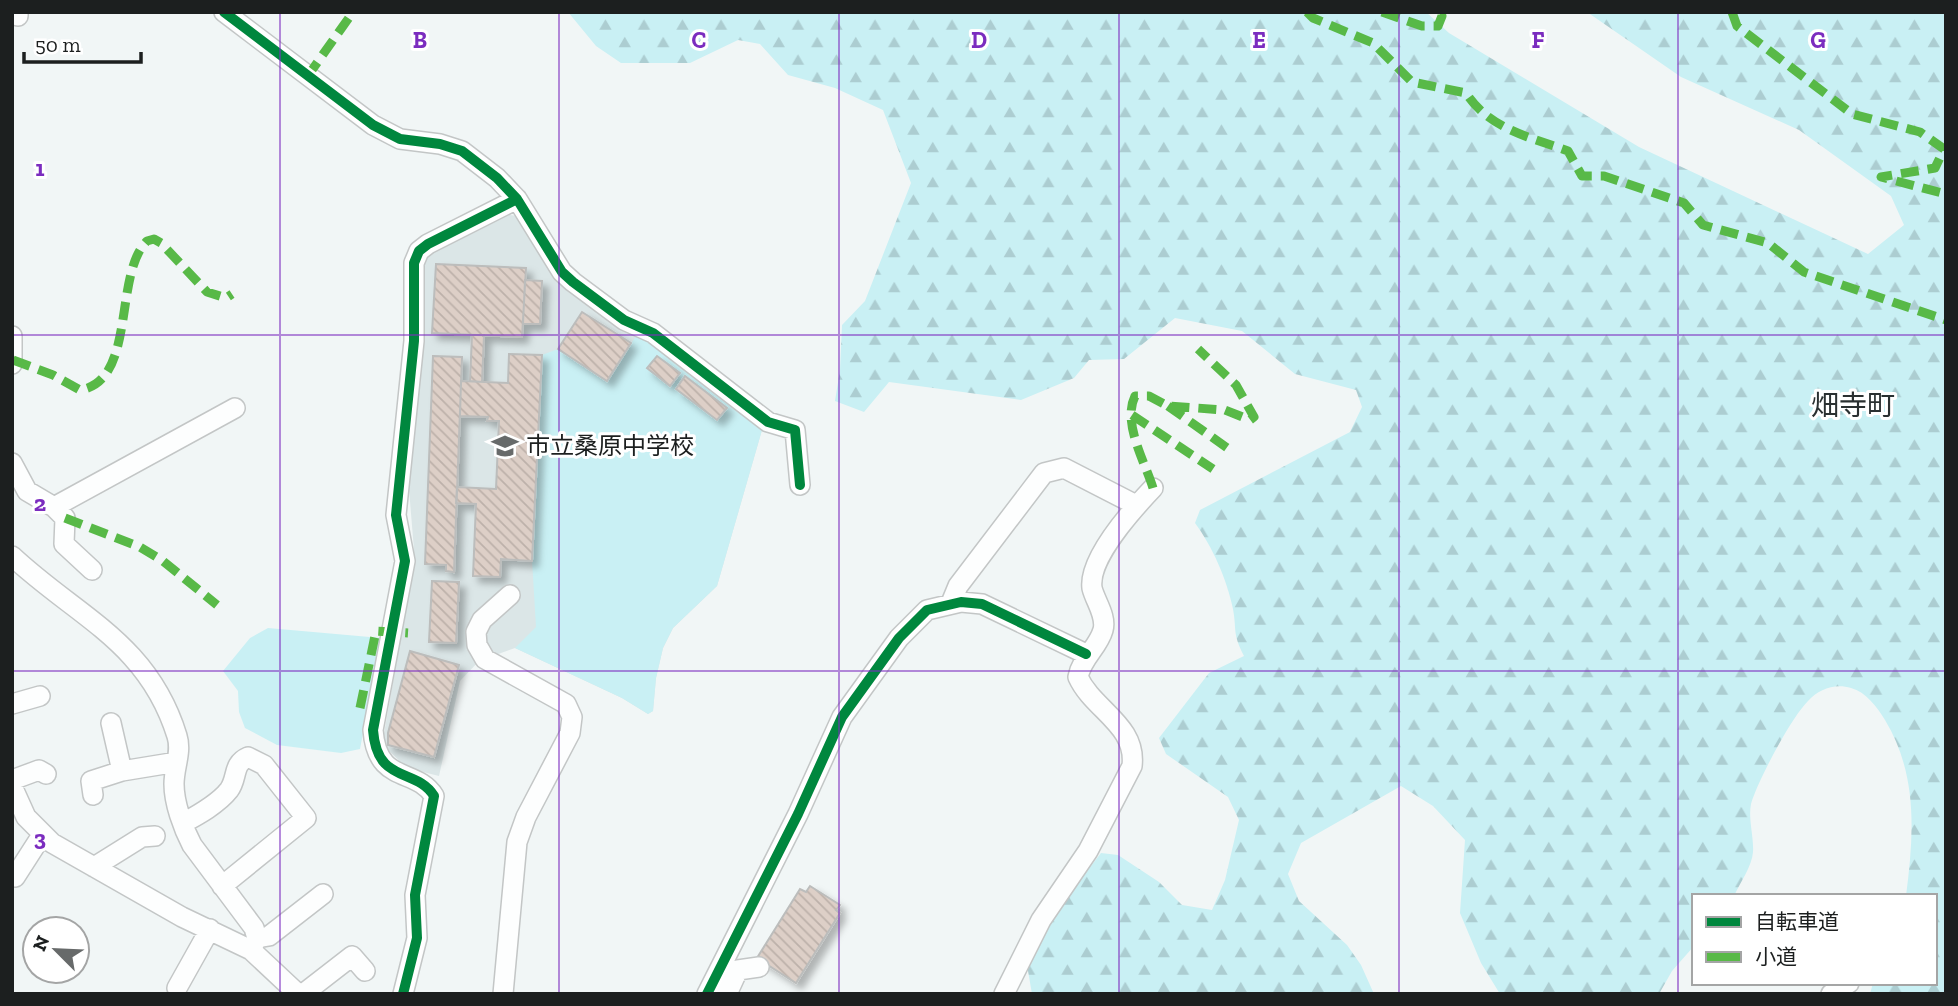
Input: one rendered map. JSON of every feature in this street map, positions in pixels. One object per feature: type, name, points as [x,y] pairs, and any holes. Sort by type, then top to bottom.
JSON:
[{"type":"street","points":[[224,12],[373,125],[400,139],[440,144],[462,151],[497,178],[517,199],[562,272],[573,282],[624,320],[653,333],[768,422],[795,430],[800,485]]},
{"type":"street","points":[[404,994],[417,938],[415,895],[434,796],[429,788],[389,768],[374,749],[373,730],[405,561],[396,515],[414,341],[414,263],[419,251],[428,244],[517,199]]},
{"type":"street","points":[[12,336],[12,364]]},
{"type":"street","points":[[54,507],[235,408]]},
{"type":"street","points":[[12,463],[27,491],[54,507],[65,518],[64,544],[92,570]]},
{"type":"street","points":[[951,603],[958,586],[1044,473],[1064,468],[1136,505]]},
{"type":"street","points":[[1004,994],[1041,920],[1088,851],[1132,766],[1134,750],[1129,739],[1114,718],[1093,700],[1078,677],[1086,654],[1103,630],[1104,619],[1092,587],[1096,564],[1136,505],[1153,488]]},
{"type":"street","points":[[12,556],[52,590],[91,617],[147,674],[171,718],[178,741],[174,790],[183,823],[192,845],[254,928],[254,944]]},
{"type":"street","points":[[503,994],[517,842],[526,817],[570,733],[572,717],[566,705],[485,659],[477,645],[475,632],[482,620],[510,595]]},
{"type":"street","points":[[707,994],[842,717],[899,639],[927,610],[951,603],[982,604],[1086,654]]},
{"type":"street","points":[[12,704],[40,696]]},
{"type":"street","points":[[111,723],[122,771]]},
{"type":"street","points":[[183,823],[199,815],[229,791],[241,760],[248,757],[264,765],[306,818],[222,886]]},
{"type":"street","points":[[93,794],[90,781],[122,771],[177,762]]},
{"type":"street","points":[[46,774],[38,770],[13,790],[26,817],[42,835],[181,917],[254,944],[298,994]]},
{"type":"street","points":[[16,877],[42,835]]},
{"type":"street","points":[[94,867],[142,837],[155,836]]},
{"type":"street","points":[[254,944],[269,936],[323,894]]},
{"type":"street","points":[[177,988],[211,929]]},
{"type":"street","points":[[303,994],[352,956],[365,971]]},
{"type":"street","points":[[727,994],[738,970],[759,967]]},
{"type":"street","points":[[1830,994],[1846,985]]},
{"type":"shaded area","points":[[502,214],[518,216],[550,259],[762,430],[717,586],[673,628],[663,648],[656,678],[653,711],[648,714],[622,698],[515,648],[479,661],[460,681],[439,776],[407,768],[387,749],[383,739],[412,575],[414,550],[408,477],[419,291],[425,256]]},
{"type":"green space","points":[[568,12],[1426,12],[1449,33],[1639,147],[1868,254],[1904,225],[1891,196],[1799,130],[1681,77],[1587,12],[1946,12],[1946,994],[1870,994],[1872,985],[1937,985],[1937,894],[1906,894],[1911,850],[1911,805],[1896,741],[1871,701],[1856,690],[1839,686],[1822,690],[1812,697],[1784,735],[1760,780],[1751,804],[1753,852],[1745,874],[1735,894],[1692,894],[1692,948],[1672,971],[1659,994],[1500,994],[1481,963],[1460,913],[1465,840],[1433,806],[1401,786],[1301,843],[1288,874],[1299,901],[1347,945],[1361,965],[1374,994],[1032,994],[1027,965],[1059,907],[1101,853],[1118,855],[1159,882],[1182,905],[1212,910],[1225,880],[1239,820],[1228,797],[1166,754],[1159,738],[1209,673],[1244,656],[1236,636],[1233,609],[1223,575],[1195,523],[1200,510],[1350,432],[1362,407],[1356,390],[1295,374],[1242,331],[1175,318],[1124,359],[1089,360],[1074,378],[1021,400],[889,382],[864,412],[835,401],[840,370],[842,325],[865,301],[911,183],[883,110],[835,88],[788,75],[760,44],[738,40],[690,63],[621,63],[596,46]]},
{"type":"green space","points":[[638,333],[736,406],[762,430],[717,586],[673,628],[663,648],[656,678],[653,711],[648,714],[622,698],[515,648],[536,627],[532,560],[542,355],[558,349],[607,380]]},
{"type":"green space","points":[[268,628],[381,638],[360,749],[341,753],[277,745],[245,728],[239,712],[238,691],[223,671],[250,638]]},
{"type":"building","points":[[436,264],[526,268],[522,337],[432,333]]},
{"type":"building","points":[[525,280],[542,281],[540,324],[523,324]]},
{"type":"building","points":[[582,312],[631,343],[607,381],[558,349]]},
{"type":"building","points":[[472,335],[484,335],[482,382],[470,381]]},
{"type":"building","points":[[509,354],[542,355],[532,561],[501,559],[500,577],[473,576],[476,504],[456,503],[457,487],[496,489],[499,421],[487,421],[488,417],[460,416],[461,381],[508,383]]},
{"type":"building","points":[[433,356],[462,357],[454,572],[446,571],[446,565],[425,564]]},
{"type":"building","points":[[657,356],[680,373],[670,386],[647,368]]},
{"type":"building","points":[[685,376],[727,408],[717,420],[676,389]]},
{"type":"building","points":[[432,581],[459,582],[456,643],[429,642]]},
{"type":"building","points":[[410,651],[459,665],[434,757],[388,745],[388,733]]},
{"type":"building","points":[[810,886],[840,905],[836,910],[840,913],[796,983],[757,958],[800,889],[806,892]]},
{"type":"marked path","points":[[307,77],[353,12]]},
{"type":"marked path","points":[[1307,12],[1313,18],[1373,43],[1412,82],[1466,93],[1475,105],[1498,123],[1568,151],[1582,176],[1604,176],[1684,203],[1703,225],[1768,243],[1804,272],[1946,320]]},
{"type":"marked path","points":[[1382,12],[1422,26],[1438,26],[1442,16],[1438,12]]},
{"type":"marked path","points":[[1732,12],[1737,26],[1852,114],[1920,132],[1944,149],[1935,168],[1881,177],[1946,194]]},
{"type":"marked path","points":[[13,360],[53,375],[80,390],[98,382],[110,368],[117,348],[130,277],[137,257],[147,241],[154,239],[161,243],[207,292],[226,298],[232,294]]},
{"type":"marked path","points":[[1153,488],[1133,430],[1131,418],[1135,396],[1149,396],[1168,406],[1225,410],[1250,420],[1254,417],[1236,385],[1198,349]]},
{"type":"marked path","points":[[1168,406],[1233,452]]},
{"type":"marked path","points":[[1132,415],[1213,469]]},
{"type":"marked path","points":[[65,518],[140,547],[163,561],[217,605]]},
{"type":"marked path","points":[[360,708],[376,631],[408,633]]},
{"type":"cycle path","points":[[224,12],[373,125],[400,139],[440,144],[462,151],[497,178],[517,199],[562,272],[573,282],[624,320],[653,333],[768,422],[795,430],[800,485]]},
{"type":"cycle path","points":[[403,994],[417,938],[415,895],[434,796],[417,781],[389,767],[376,747],[373,730],[405,561],[396,515],[414,341],[414,263],[419,251],[428,244],[517,199]]},
{"type":"cycle path","points":[[707,994],[798,814],[842,717],[899,638],[927,610],[961,602],[982,604],[1086,654]]},
{"type":"place","name":"市立桑原中学校","points":[[505,446]]},
{"type":"district","name":"畑寺町","points":[[1853,405]]}]
